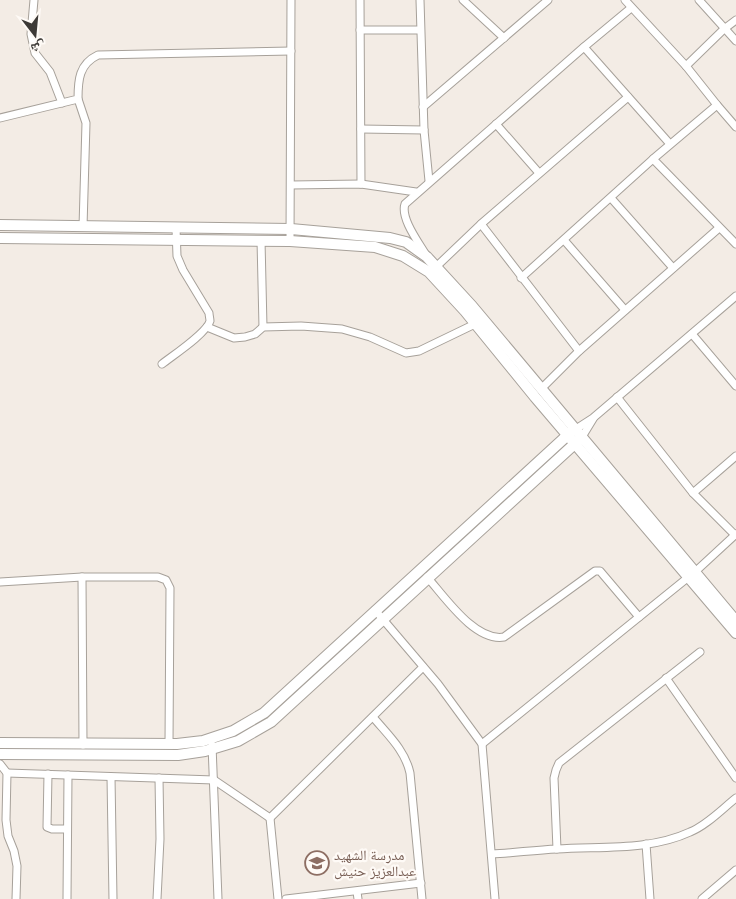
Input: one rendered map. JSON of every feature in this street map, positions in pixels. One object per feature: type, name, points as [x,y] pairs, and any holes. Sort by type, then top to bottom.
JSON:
[{"type":"street","points":[[34,0],[32,34],[35,53],[50,72],[62,103]]},
{"type":"street","points":[[290,241],[291,0]]},
{"type":"street","points":[[360,0],[361,184]]},
{"type":"street","points":[[420,0],[424,130],[429,181]]},
{"type":"street","points":[[464,0],[504,38]]},
{"type":"street","points":[[424,107],[547,0]]},
{"type":"street","points":[[625,0],[686,66],[716,105],[736,127]]},
{"type":"street","points":[[699,0],[736,41]]},
{"type":"street","points":[[427,257],[411,230],[403,209],[405,204],[416,192],[631,8]]},
{"type":"street","points":[[686,66],[724,29],[736,20]]},
{"type":"street","points":[[360,30],[420,30]]},
{"type":"street","points":[[584,47],[670,144]]},
{"type":"street","points":[[84,227],[86,123],[78,99],[78,78],[83,66],[90,59],[98,55],[291,51]]},
{"type":"street","points":[[437,266],[481,224],[628,97]]},
{"type":"street","points":[[0,118],[78,99]]},
{"type":"street","points":[[521,278],[716,105]]},
{"type":"street","points":[[496,124],[539,173]]},
{"type":"street","points":[[361,129],[424,130]]},
{"type":"street","points":[[653,159],[736,244]]},
{"type":"street","points":[[291,185],[361,184],[416,192]]},
{"type":"street","points":[[611,198],[673,268]]},
{"type":"street","points":[[481,224],[579,351]]},
{"type":"street","points":[[0,225],[291,229],[390,238],[406,242],[437,266],[541,389],[575,436]]},
{"type":"street","points":[[162,364],[195,339],[207,327],[210,320],[209,313],[183,270],[177,256],[176,228]]},
{"type":"street","points":[[541,389],[579,351],[719,228]]},
{"type":"street","points":[[0,238],[290,241],[375,247],[402,256],[429,272],[575,436],[692,574],[736,621]]},
{"type":"street","points":[[261,240],[263,327]]},
{"type":"street","points":[[564,240],[625,310]]},
{"type":"street","points":[[0,754],[178,755],[212,749],[238,741],[271,722],[378,614],[428,577],[593,418],[736,296]]},
{"type":"street","points":[[207,327],[234,338],[255,334],[263,327],[301,326],[342,329],[370,337],[406,353],[419,351],[475,324]]},
{"type":"street","points":[[692,334],[736,386]]},
{"type":"street","points":[[482,744],[692,574],[736,534],[693,492],[617,398]]},
{"type":"street","points":[[0,743],[83,745],[168,744],[194,742],[233,731],[264,713],[378,614],[575,436]]},
{"type":"street","points":[[693,492],[736,456]]},
{"type":"street","points":[[428,577],[467,622],[488,637],[504,638],[595,571],[600,571],[639,617]]},
{"type":"street","points":[[692,574],[736,633]]},
{"type":"street","points":[[82,577],[83,745]]},
{"type":"street","points":[[0,582],[82,577],[158,577],[166,580],[170,588],[168,744]]},
{"type":"street","points":[[378,614],[423,667],[482,744],[495,899]]},
{"type":"street","points":[[557,849],[554,778],[559,763],[700,652]]},
{"type":"street","points":[[270,818],[423,667]]},
{"type":"street","points":[[666,678],[736,778]]},
{"type":"street","points":[[373,717],[403,752],[410,773],[422,899]]},
{"type":"street","points":[[211,738],[218,899]]},
{"type":"street","points":[[0,764],[7,773],[6,820],[8,836],[17,866],[16,899]]},
{"type":"street","points":[[7,773],[214,780],[270,818]]},
{"type":"street","points":[[48,774],[47,826],[52,829],[67,829]]},
{"type":"street","points":[[66,899],[68,775]]},
{"type":"street","points":[[111,777],[113,899]]},
{"type":"street","points":[[157,899],[160,840],[159,778]]},
{"type":"street","points":[[492,854],[646,844],[679,836],[696,829],[736,798]]},
{"type":"street","points":[[270,818],[278,899]]},
{"type":"street","points":[[646,844],[650,899]]},
{"type":"street","points":[[702,899],[736,871]]},
{"type":"street","points":[[286,899],[358,895],[421,884]]},
{"type":"place","name":"مدرسة الشهيد عبدالعزيز حنيش","points":[[317,863]]}]
